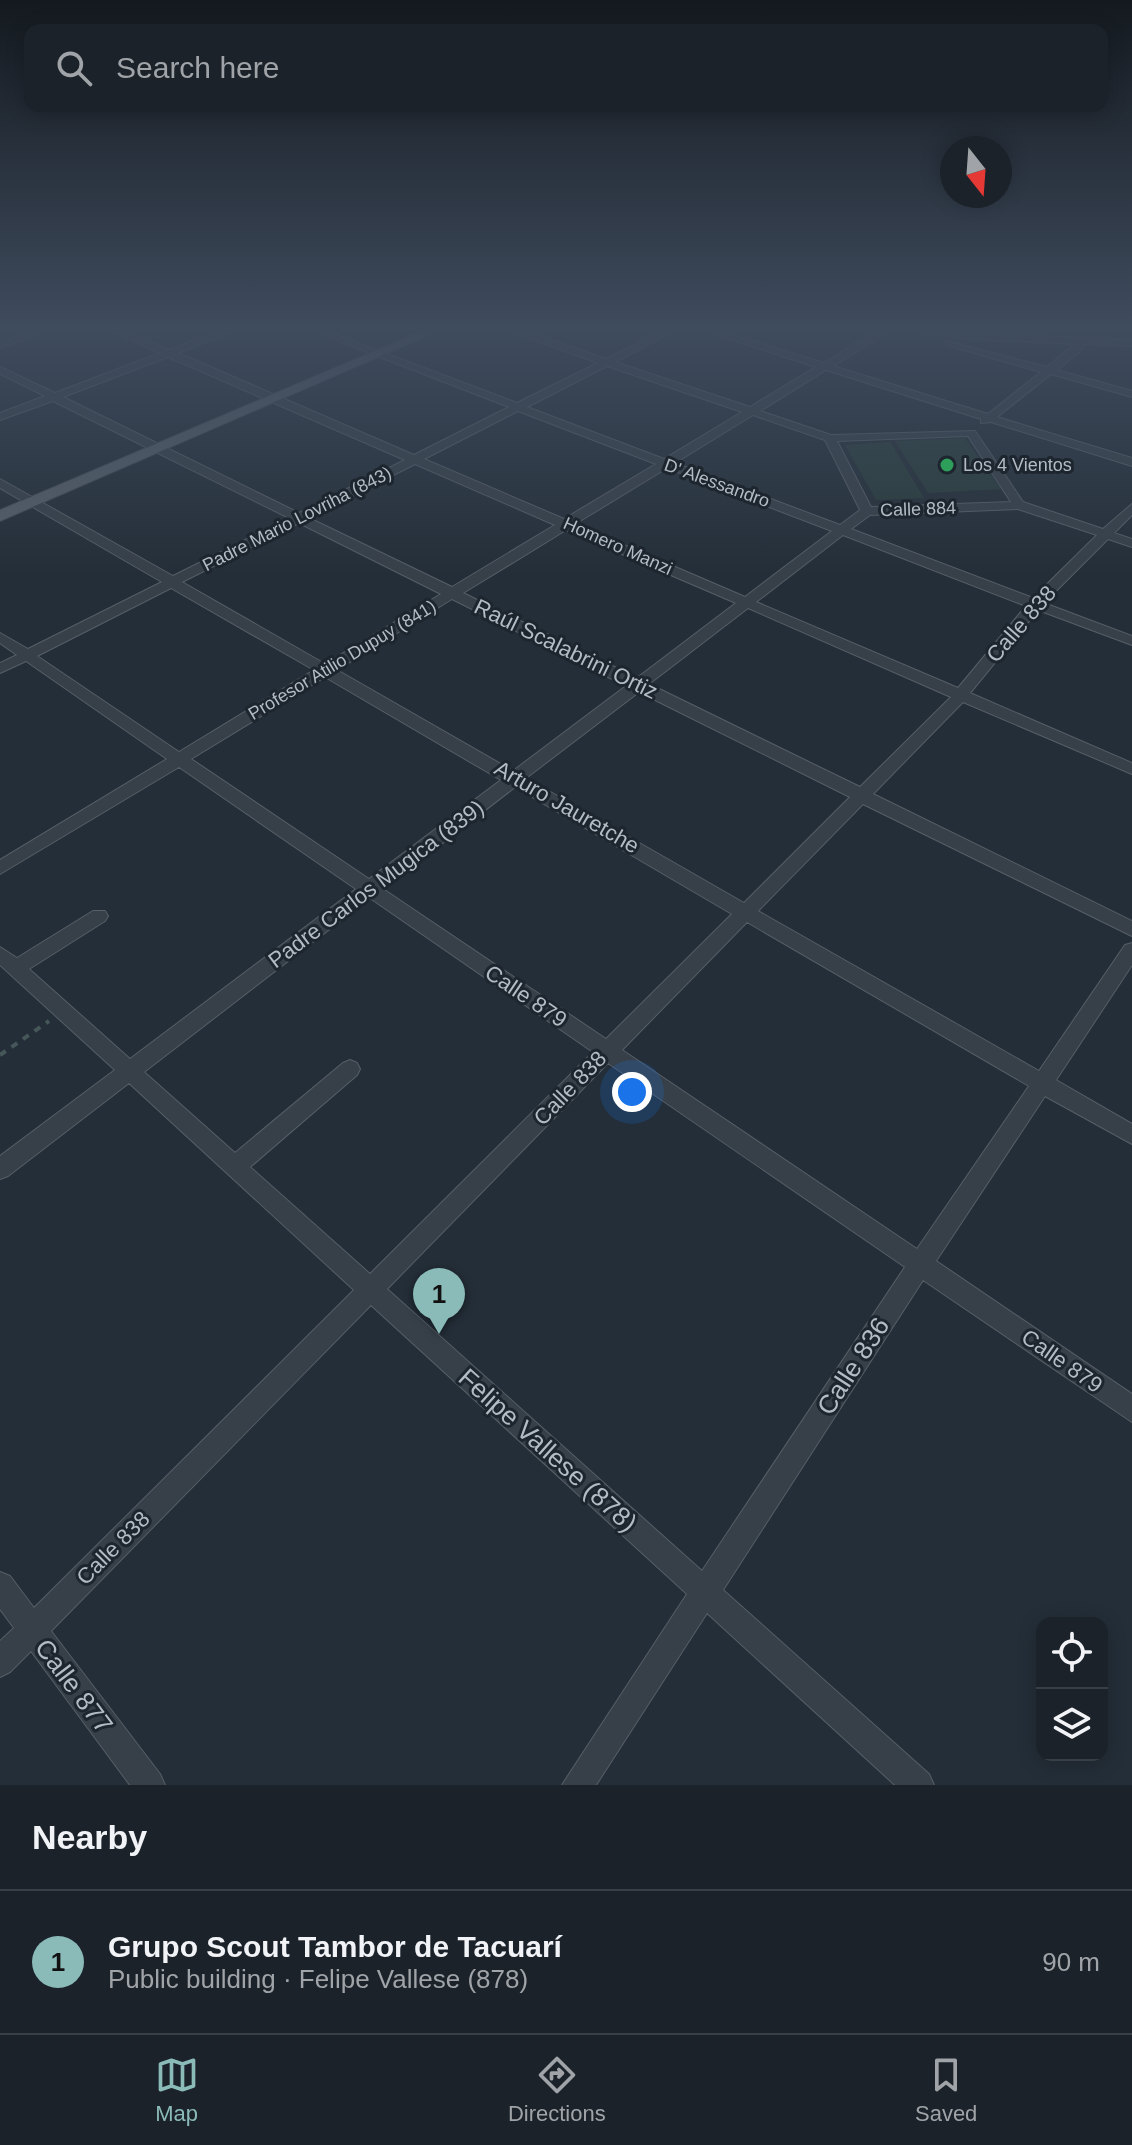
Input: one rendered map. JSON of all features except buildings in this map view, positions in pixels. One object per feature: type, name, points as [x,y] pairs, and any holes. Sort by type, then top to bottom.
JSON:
[{"type":"main road","points":[[0,516],[249,408]]},
{"type":"street","points":[[0,417],[23,408]]},
{"type":"street","name":"Raúl Scalabrini Ortiz","points":[[77,408],[1132,929]]},
{"type":"street","name":"Homero Manzi","points":[[297,408],[1132,769]]},
{"type":"street","name":"Padre Mario Lovriha (843)","points":[[0,669],[515,408]]},
{"type":"street","name":"D' Alessandro","points":[[521,408],[1132,641]]},
{"type":"street","points":[[739,408],[830,438],[971,433],[999,408]]},
{"type":"street","name":"Profesor Atilio Dupuy (841)","points":[[0,868],[756,408]]},
{"type":"street","points":[[964,408],[1132,462]]},
{"type":"street","points":[[971,433],[1019,505],[1132,543]]},
{"type":"street","name":"Calle 884","points":[[830,438],[867,511],[1019,505]]},
{"type":"street","name":"Arturo Jauretche","points":[[0,483],[516,777],[1132,1135]]},
{"type":"street","name":"Calle 838","points":[[0,1662],[961,695],[1035,604],[1132,508]]},
{"type":"street","name":"Padre Carlos Mugica (839)","points":[[0,1169],[867,511]]},
{"type":"street","name":"Calle 879","points":[[0,637],[1132,1409]]},
{"type":"street","points":[[8,961],[99,916]]},
{"type":"street","name":"Calle 836","points":[[578,1785],[921,1263],[1132,950]]},
{"type":"street","name":"Felipe Vallese (878)","points":[[8,961],[127,1072],[235,1166],[918,1785]]},
{"type":"street","points":[[235,1166],[350,1069]]},
{"type":"street","name":"Calle 877","points":[[0,1586],[149,1785]]},
{"type":"path","points":[[0,1055],[63,1012]]},
{"type":"green space","name":"Los 4 Vientos","points":[[965,438],[1001,489],[928,493],[895,441]]},
{"type":"green space","points":[[891,442],[924,498],[876,500],[845,445]]},
{"type":"place","name":"Los 4 Vientos","points":[[947,465]]},
{"type":"place","name":"Grupo Scout Tambor de Tacuarí","points":[[439,1334]]}]
